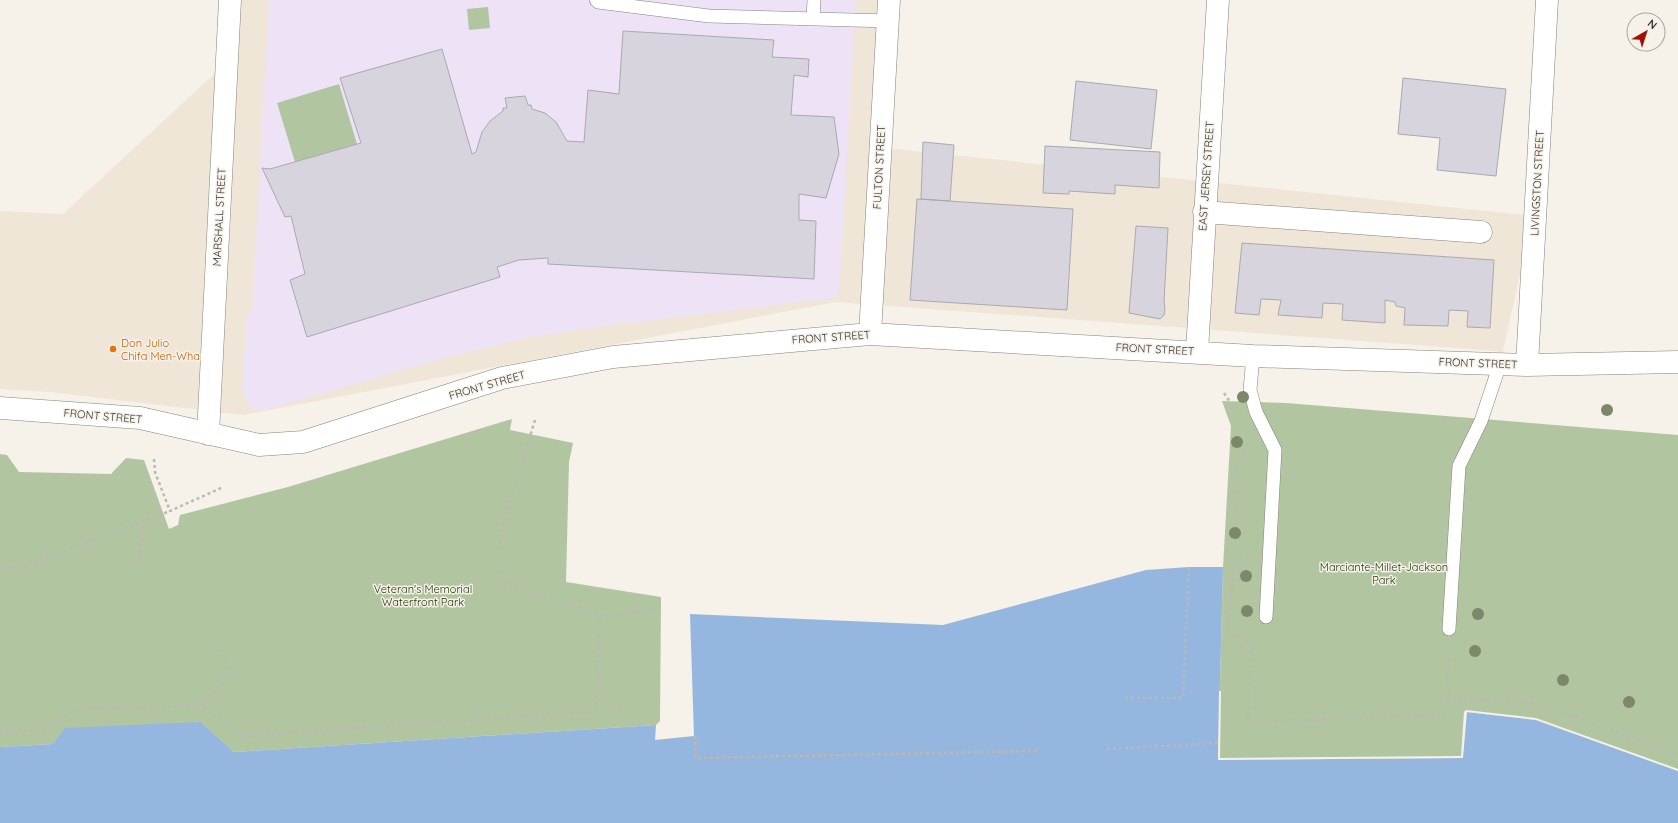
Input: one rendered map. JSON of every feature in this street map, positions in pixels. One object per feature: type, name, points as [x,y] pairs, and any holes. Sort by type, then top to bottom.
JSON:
[{"type":"street","name":"MARSHALL STREET","points":[[208,434],[230,0]]},
{"type":"street","name":"EAST JERSEY STREET","points":[[1197,351],[1204,212],[1218,0]]},
{"type":"street","name":"LIVINGSTON STREET","points":[[1527,365],[1547,0]]},
{"type":"street","name":"FULTON STREET","points":[[870,334],[888,10]]},
{"type":"street","points":[[1204,212],[1481,232]]},
{"type":"street","name":"FRONT STREET","points":[[0,408],[140,418],[259,445],[303,442],[502,378],[613,357],[870,334],[1197,351],[1253,356],[1527,365],[1678,362]]},
{"type":"lane","points":[[596,0],[598,2],[709,16],[813,19],[888,10]]},
{"type":"lane","points":[[813,19],[814,0]]},
{"type":"lane","points":[[1253,356],[1250,390],[1256,412],[1275,450],[1266,617]]},
{"type":"lane","points":[[1449,629],[1459,466],[1481,421],[1500,364]]},
{"type":"path","points":[[1224,393],[1231,404]]},
{"type":"path","points":[[535,420],[504,521],[498,556],[502,574],[512,588],[589,610],[599,617],[655,608]]},
{"type":"path","points":[[1247,442],[1250,448],[1236,464],[1237,516],[1251,529]]},
{"type":"path","points":[[154,459],[155,472],[170,511]]},
{"type":"path","points":[[0,570],[30,564],[170,511],[221,488]]},
{"type":"path","points":[[137,566],[144,530],[141,522]]},
{"type":"path","points":[[1250,550],[1249,557],[1234,564],[1228,631],[1254,646],[1249,691],[1248,722],[1445,715],[1448,698],[1449,629]]},
{"type":"path","points":[[1125,698],[1183,698],[1189,566]]},
{"type":"path","points":[[596,711],[599,617]]},
{"type":"path","points":[[202,705],[228,679],[230,672],[222,652],[222,644]]},
{"type":"path","points":[[1448,698],[1538,704],[1678,754]]},
{"type":"path","points":[[0,732],[44,729],[76,709],[202,705],[244,736],[596,711],[627,706]]},
{"type":"path","points":[[695,736],[696,758],[1038,751]]},
{"type":"path","points":[[1107,749],[1218,743]]},
{"type":"shaded area","points":[[230,0],[895,0],[886,148],[1533,216],[1500,364],[1497,351],[836,302],[243,415],[50,392],[0,389],[0,211],[63,214],[226,63]]},
{"type":"shaded area","points":[[269,0],[856,0],[839,293],[834,298],[580,329],[531,337],[440,359],[261,411],[252,408],[247,402],[242,387],[247,313],[252,314]]},
{"type":"green space","points":[[488,7],[490,28],[469,30],[467,9]]},
{"type":"green space","points":[[339,84],[357,144],[295,162],[277,103]]},
{"type":"green space","name":"Marciante-Millet-Jackson Park","points":[[1222,401],[1286,403],[1678,435],[1678,771],[1536,720],[1466,712],[1463,758],[1218,760],[1223,567],[1231,426]]},
{"type":"green space","name":"Veteran's Memorial Waterfront Park","points":[[512,419],[510,430],[573,443],[569,462],[566,582],[661,597],[660,721],[656,725],[234,752],[199,722],[53,744],[0,747],[0,454],[7,455],[19,472],[111,474],[126,458],[144,460],[169,529],[178,525],[180,515],[288,487]]},
{"type":"water","points":[[1189,567],[1223,567],[1218,760],[1462,758],[1466,712],[1536,720],[1678,771],[1678,823],[0,823],[0,747],[53,744],[65,728],[200,722],[234,752],[656,725],[655,740],[694,736],[690,614],[943,625],[1146,570]]},
{"type":"pier","points":[[1219,691],[1221,691],[1220,758],[1461,756],[1464,712],[1466,710],[1536,718],[1678,769],[1678,771],[1536,720],[1467,712],[1463,758],[1218,760]]},
{"type":"building","points":[[623,31],[774,40],[772,57],[809,59],[808,77],[794,75],[791,115],[834,117],[839,154],[826,198],[799,194],[799,220],[816,221],[814,279],[548,264],[548,258],[519,260],[497,267],[500,277],[307,337],[290,280],[305,274],[291,216],[285,217],[262,168],[270,169],[361,143],[340,78],[442,49],[472,154],[476,152],[482,132],[490,121],[503,111],[503,108],[507,108],[505,98],[525,96],[528,105],[531,105],[532,109],[545,113],[556,122],[567,141],[584,142],[588,90],[619,94]]},
{"type":"building","points":[[1403,78],[1506,89],[1496,176],[1437,170],[1440,138],[1398,134]]},
{"type":"building","points":[[1076,81],[1157,90],[1151,149],[1070,140]]},
{"type":"building","points":[[923,142],[954,145],[950,201],[921,199]]},
{"type":"building","points":[[1045,146],[1160,152],[1159,188],[1115,185],[1115,194],[1069,191],[1069,194],[1043,193]]},
{"type":"building","points":[[917,199],[1073,209],[1067,310],[910,300]]},
{"type":"building","points":[[1136,226],[1168,228],[1164,302],[1165,309],[1164,315],[1160,319],[1129,313]]},
{"type":"building","points":[[1242,243],[1494,260],[1490,328],[1467,327],[1468,311],[1449,310],[1448,326],[1404,325],[1405,308],[1396,306],[1395,302],[1385,300],[1385,323],[1342,320],[1343,304],[1323,303],[1322,318],[1278,315],[1281,300],[1261,299],[1259,315],[1235,313]]},
{"type":"place","name":"Don Julio Chifa Men-Wha","points":[[113,349]]}]
